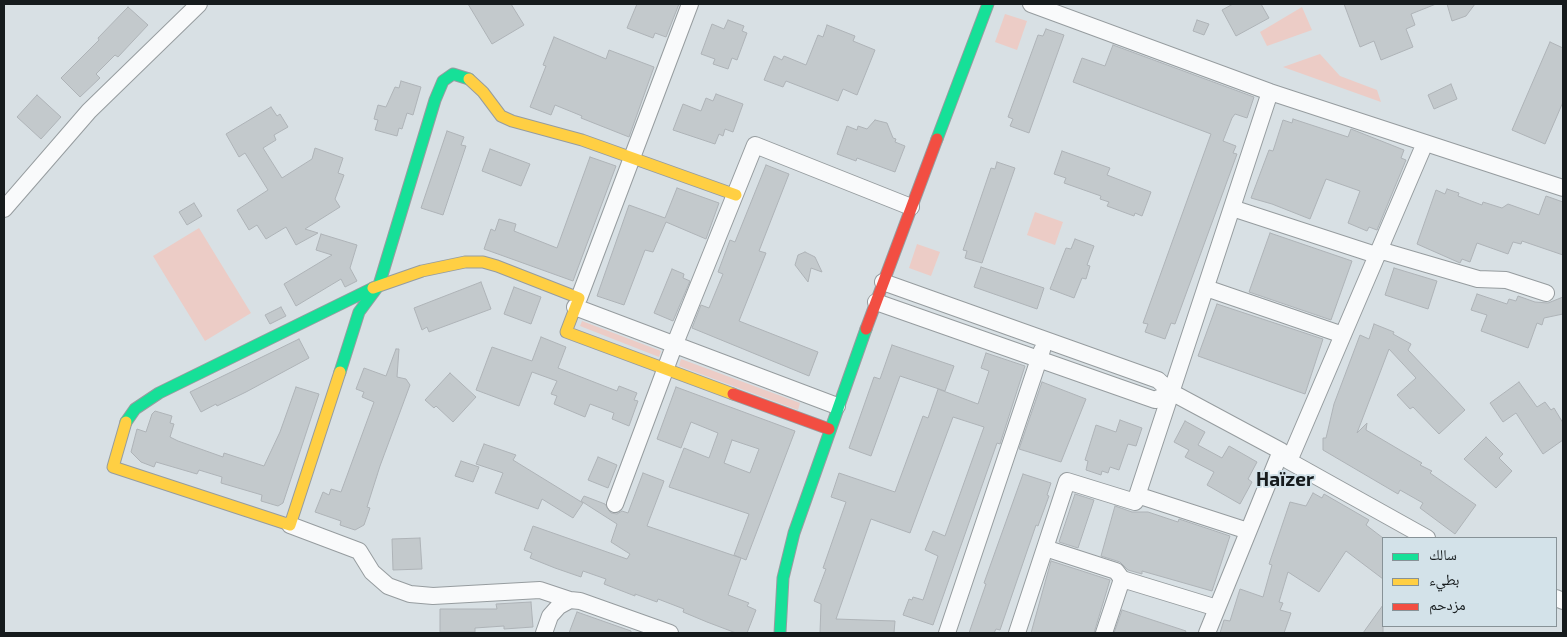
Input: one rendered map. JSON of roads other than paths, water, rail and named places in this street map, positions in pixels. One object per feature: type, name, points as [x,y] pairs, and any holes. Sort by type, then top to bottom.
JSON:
[{"type":"street","points":[[4,209],[89,111],[200,4]]},
{"type":"street","points":[[690,4],[634,158],[566,332],[829,429]]},
{"type":"street","points":[[780,633],[786,562],[829,429],[988,4]]},
{"type":"street","points":[[1031,4],[1270,92],[1563,188]]},
{"type":"street","points":[[290,525],[359,312],[380,285],[435,100],[444,81],[453,74],[469,79],[483,92],[491,106],[506,119],[634,158],[736,195]]},
{"type":"street","points":[[1017,633],[1067,481],[1135,502],[1270,92]]},
{"type":"street","points":[[1207,633],[1248,531],[1343,335],[1425,143]]},
{"type":"street","points":[[615,504],[674,346],[755,145],[911,207]]},
{"type":"street","points":[[1232,208],[1478,280],[1506,280],[1546,293]]},
{"type":"street","points":[[670,633],[580,600],[570,600],[540,590],[433,596],[410,594],[388,586],[372,572],[359,551],[290,525],[113,468],[125,423],[135,409],[167,388],[380,285],[444,265],[482,262],[674,346],[838,406]]},
{"type":"street","points":[[883,282],[1158,380],[1171,392],[1425,537]]},
{"type":"street","points":[[1206,288],[1343,335]]},
{"type":"street","points":[[876,302],[1155,400],[1171,392]]},
{"type":"street","points":[[947,633],[1045,340]]},
{"type":"street","points":[[1137,495],[1248,531]]},
{"type":"street","points":[[1045,548],[1116,571],[1122,579],[1217,608]]},
{"type":"street","points":[[1104,633],[1122,579]]},
{"type":"street","points":[[544,633],[550,616],[559,606],[570,600]]},
{"type":"district","name":"Haïzer","points":[[1285,480]]}]
